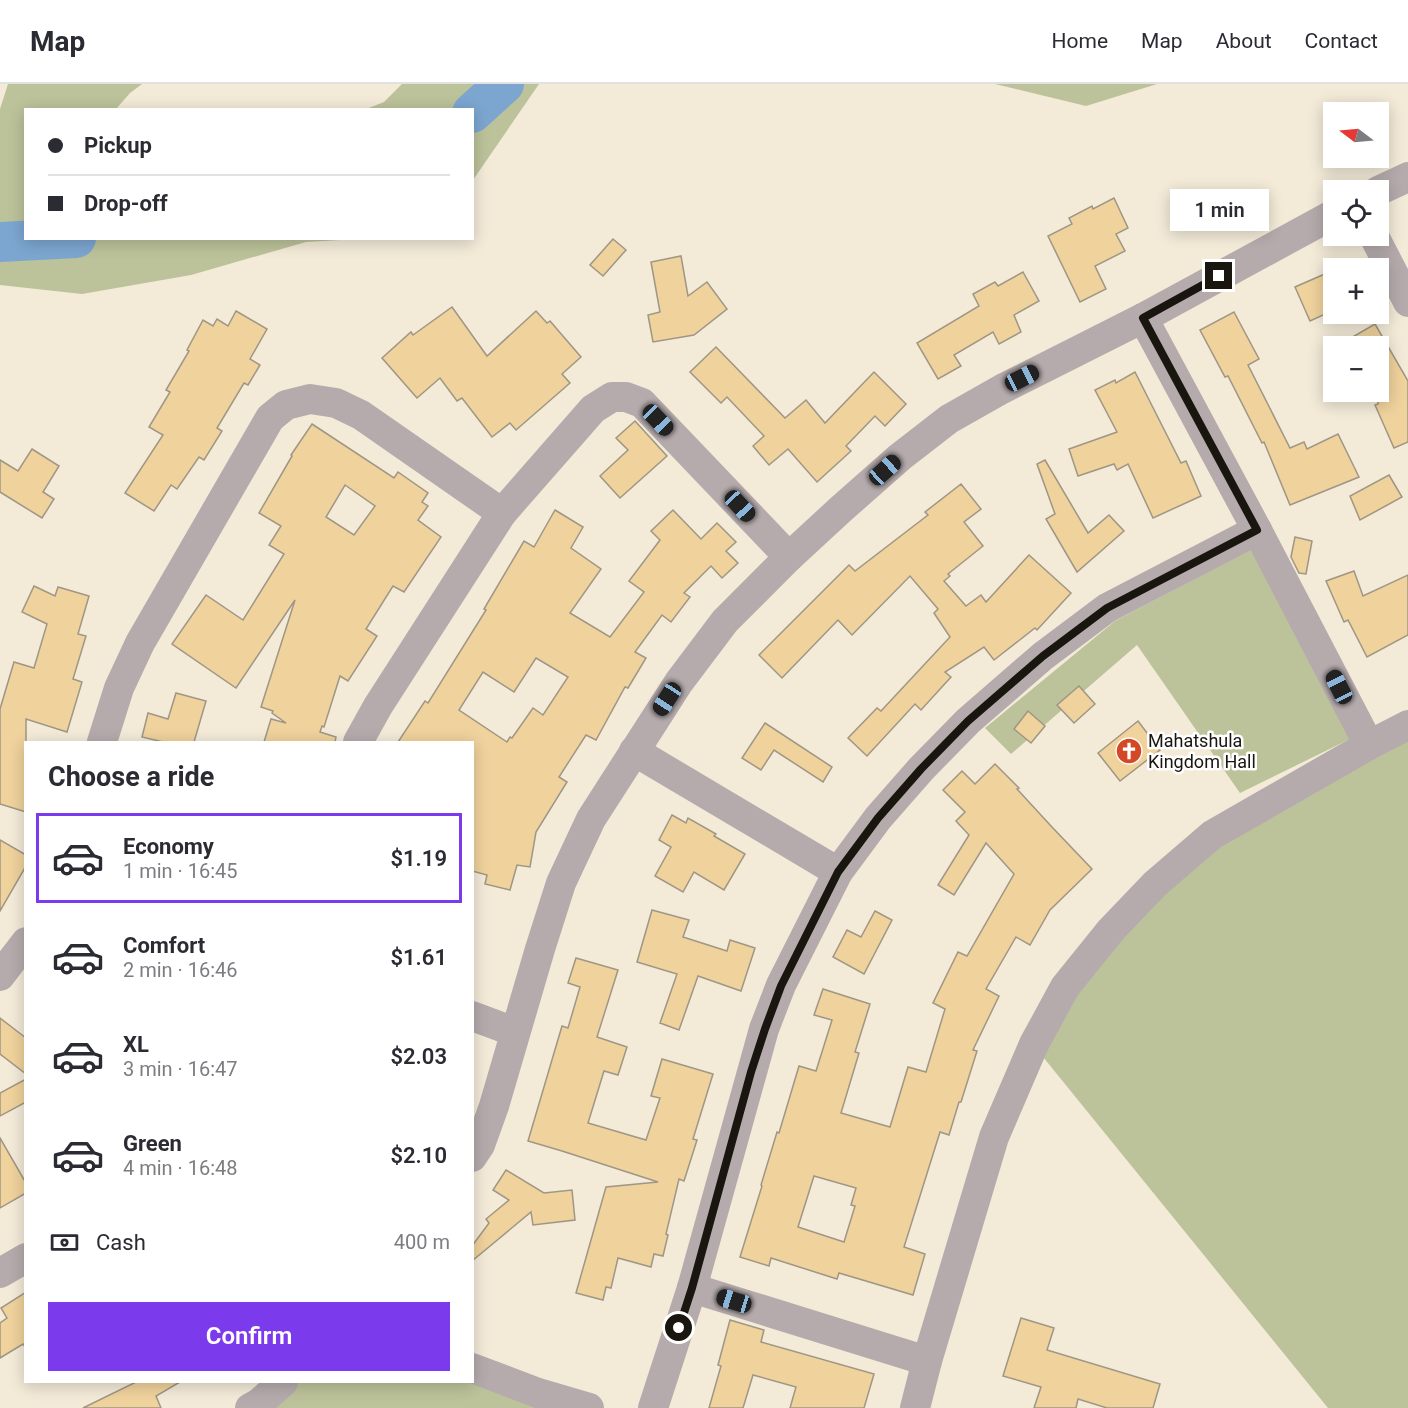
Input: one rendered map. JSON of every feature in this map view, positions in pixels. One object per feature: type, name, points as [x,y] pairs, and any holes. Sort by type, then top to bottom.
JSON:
[{"type":"street","points":[[1389,186],[1408,177]]},
{"type":"street","points":[[474,1154],[480,1145],[494,1106],[561,884],[591,819],[679,682],[725,621],[789,557],[900,457],[949,419],[1002,389],[1143,318],[1323,220]]},
{"type":"street","points":[[1379,246],[1408,302]]},
{"type":"street","points":[[1143,318],[1257,530],[1369,746]]},
{"type":"street","points":[[359,741],[378,706],[502,513],[593,409],[612,397],[626,397],[642,403],[789,557]]},
{"type":"street","points":[[102,741],[119,688],[140,643],[270,418],[286,405],[310,399],[336,403],[361,415],[502,513]]},
{"type":"street","points":[[653,1408],[692,1288],[765,1029],[781,986],[838,872],[878,818],[921,769],[968,721],[1043,656],[1107,608],[1257,530]]},
{"type":"street","points":[[915,1408],[994,1137],[1035,1044],[1065,987],[1111,930],[1155,884],[1212,835],[1408,725]]},
{"type":"street","points":[[634,751],[838,872]]},
{"type":"street","points":[[0,976],[24,945]]},
{"type":"street","points":[[474,1017],[516,1032]]},
{"type":"street","points":[[0,1273],[24,1259]]},
{"type":"street","points":[[692,1288],[927,1361]]},
{"type":"street","points":[[474,1369],[537,1393],[589,1408]]},
{"type":"street","points":[[250,1408],[282,1383]]},
{"type":"green space","points":[[8,84],[142,84],[117,108],[24,108],[24,240],[340,240],[306,242],[191,275],[82,294],[0,285],[0,109]]},
{"type":"green space","points":[[402,84],[539,84],[474,179],[474,108],[369,108],[384,102]]},
{"type":"green space","points":[[995,84],[1157,84],[1086,106]]},
{"type":"green space","points":[[1251,549],[1350,739],[1240,793],[1137,645],[1011,754],[985,728],[1115,621]]},
{"type":"green space","points":[[1408,734],[1408,1408],[1328,1408],[1039,1052],[1116,937],[1219,841]]},
{"type":"green space","points":[[291,1383],[474,1383],[555,1408],[271,1408]]},
{"type":"building","points":[[1114,198],[1128,228],[1116,234],[1125,251],[1095,266],[1106,289],[1080,302],[1048,236],[1072,224],[1069,218]]},
{"type":"building","points":[[613,239],[626,250],[603,276],[590,265]]},
{"type":"building","points":[[681,256],[688,296],[707,282],[727,309],[694,335],[653,342],[648,315],[660,312],[651,262]]},
{"type":"building","points":[[1023,272],[1039,301],[1014,315],[1021,332],[999,344],[993,332],[954,355],[961,366],[938,379],[917,343],[979,306],[973,294],[995,282],[998,286]]},
{"type":"building","points":[[1323,275],[1323,315],[1310,321],[1295,287]]},
{"type":"building","points":[[452,307],[487,356],[536,311],[547,323],[550,321],[581,357],[562,374],[570,383],[516,430],[510,423],[492,437],[462,398],[457,401],[440,378],[417,398],[382,358],[411,332],[413,335]]},
{"type":"building","points":[[236,311],[267,329],[250,359],[260,365],[248,385],[244,383],[217,428],[222,431],[204,460],[199,457],[177,489],[171,485],[154,511],[125,493],[163,435],[149,427],[170,392],[166,390],[189,351],[187,350],[203,320],[213,326],[217,319],[228,326]]},
{"type":"building","points":[[1234,312],[1259,359],[1248,365],[1290,448],[1304,442],[1307,449],[1338,434],[1359,477],[1290,505],[1264,442],[1262,443],[1228,376],[1225,377],[1200,330]]},
{"type":"building","points":[[1375,324],[1382,336],[1354,336]]},
{"type":"building","points":[[716,347],[785,418],[806,400],[825,423],[874,372],[906,404],[885,426],[875,416],[846,446],[851,451],[817,482],[788,449],[769,465],[753,446],[764,436],[727,397],[721,403],[690,372]]},
{"type":"building","points":[[1389,348],[1408,381],[1408,442],[1394,448],[1375,405],[1378,402],[1389,402]]},
{"type":"building","points":[[1135,372],[1181,463],[1186,461],[1201,496],[1153,518],[1128,464],[1117,470],[1114,464],[1078,476],[1069,449],[1117,432],[1095,390],[1115,380],[1116,383]]},
{"type":"building","points":[[635,421],[667,456],[620,498],[600,476],[628,450],[616,438]]},
{"type":"building","points":[[312,424],[394,478],[398,472],[428,493],[422,502],[428,506],[418,520],[441,537],[404,592],[393,586],[366,629],[377,636],[348,681],[340,676],[324,727],[322,726],[320,732],[336,737],[335,741],[264,741],[271,719],[286,723],[272,713],[273,711],[261,707],[295,600],[236,688],[172,644],[206,595],[243,620],[284,554],[269,545],[281,526],[259,513]],"holes":[[[345,485],[375,506],[354,535],[326,517]]]},
{"type":"building","points":[[32,449],[59,466],[43,492],[54,499],[42,518],[0,492],[0,460],[18,471]]},
{"type":"building","points":[[1045,460],[1088,533],[1109,515],[1124,531],[1077,572],[1046,519],[1055,514],[1037,464]]},
{"type":"building","points":[[1389,475],[1402,497],[1360,520],[1350,496]]},
{"type":"building","points":[[961,484],[981,509],[964,522],[983,546],[948,574],[950,576],[944,581],[966,606],[981,595],[986,602],[1029,555],[1071,593],[1037,630],[1035,628],[994,660],[984,647],[945,672],[951,677],[921,710],[915,704],[867,756],[848,738],[877,708],[881,711],[950,637],[934,613],[938,609],[910,576],[852,635],[838,620],[782,678],[759,655],[849,565],[855,571],[928,515],[925,512]]},
{"type":"building","points":[[555,510],[583,527],[571,548],[601,569],[570,613],[610,637],[644,592],[629,581],[660,540],[651,531],[673,510],[701,539],[717,523],[736,542],[726,551],[738,563],[722,578],[711,566],[684,593],[690,597],[671,622],[662,615],[635,652],[646,658],[628,688],[625,687],[596,740],[586,735],[559,777],[567,782],[536,832],[530,867],[517,865],[510,890],[485,884],[487,875],[474,872],[474,741],[399,741],[425,701],[428,703],[486,610],[484,609],[524,541],[534,547]],"holes":[[[536,658],[568,677],[543,715],[533,708],[507,742],[459,710],[483,672],[514,692]]]},
{"type":"building","points":[[1295,537],[1312,541],[1306,574],[1299,573],[1291,557]]},
{"type":"building","points":[[1354,571],[1363,596],[1408,575],[1408,635],[1367,657],[1348,620],[1344,622],[1326,581]]},
{"type":"building","points":[[34,586],[55,596],[58,587],[89,596],[78,634],[86,636],[73,679],[82,682],[67,732],[26,719],[24,811],[0,804],[0,709],[14,662],[34,668],[47,624],[22,612]]},
{"type":"building","points":[[1079,686],[1095,704],[1074,723],[1057,705]]},
{"type":"building","points":[[176,693],[206,701],[194,741],[159,741],[142,737],[148,713],[168,719]]},
{"type":"building","points":[[1028,711],[1045,726],[1031,743],[1014,729]]},
{"type":"building","name":"Mahatshula Kingdom Hall","points":[[1138,721],[1160,750],[1120,781],[1098,753]]},
{"type":"building","points":[[765,723],[832,767],[823,782],[774,750],[761,770],[742,758]]},
{"type":"building","points":[[995,764],[1092,869],[1050,910],[1030,945],[1016,937],[986,989],[999,996],[973,1050],[977,1051],[949,1135],[940,1132],[904,1247],[925,1254],[913,1295],[839,1273],[837,1279],[771,1258],[769,1266],[740,1257],[799,1066],[816,1071],[832,1020],[814,1015],[823,989],[870,1004],[855,1052],[859,1053],[841,1113],[890,1127],[908,1067],[926,1072],[945,1009],[933,1003],[958,952],[967,956],[1014,874],[986,843],[954,895],[938,885],[969,835],[956,821],[965,812],[943,790],[962,771],[975,784]],"holes":[[[814,1176],[856,1188],[851,1205],[855,1206],[844,1242],[798,1227]]]},
{"type":"building","points":[[672,815],[686,823],[688,818],[745,854],[724,890],[694,872],[683,892],[655,876],[671,847],[659,840]]},
{"type":"building","points":[[0,840],[24,854],[24,869],[0,911]]},
{"type":"building","points":[[652,910],[689,920],[683,937],[727,951],[730,940],[755,948],[741,991],[698,976],[679,1030],[660,1023],[677,974],[637,962]]},
{"type":"building","points":[[875,911],[892,920],[864,974],[833,957],[847,930],[861,937]]},
{"type":"building","points":[[576,958],[618,970],[597,1037],[627,1047],[618,1075],[604,1071],[588,1123],[646,1140],[660,1098],[651,1096],[662,1059],[713,1074],[693,1139],[697,1140],[684,1181],[679,1179],[663,1256],[654,1254],[651,1267],[618,1258],[611,1288],[606,1287],[603,1300],[576,1293],[606,1187],[658,1182],[528,1141],[562,1026],[568,1028],[580,987],[568,983]]},
{"type":"building","points":[[0,1018],[24,1036],[24,1072],[0,1054]]},
{"type":"building","points":[[24,1080],[24,1103],[0,1116],[0,1093]]},
{"type":"building","points":[[0,1138],[24,1180],[24,1194],[0,1208]]},
{"type":"building","points":[[506,1170],[544,1193],[572,1190],[575,1220],[533,1225],[531,1212],[474,1259],[474,1243],[489,1223],[486,1219],[509,1200],[493,1190]]},
{"type":"building","points":[[24,1293],[24,1345],[0,1358],[0,1323],[7,1318],[1,1308]]},
{"type":"building","points":[[1021,1318],[1054,1328],[1047,1350],[1160,1384],[1153,1408],[1107,1408],[1078,1399],[1076,1408],[1034,1408],[1041,1387],[1003,1376]]},
{"type":"building","points":[[730,1320],[764,1330],[761,1342],[874,1374],[864,1408],[790,1408],[796,1387],[753,1375],[743,1408],[709,1408],[721,1366],[718,1365]]},
{"type":"building","points":[[134,1383],[178,1383],[156,1396],[161,1408],[83,1408]]},
{"type":"waterway","points":[[474,111],[504,84]]},
{"type":"waterway","points":[[0,242],[38,240]]},
{"type":"place","name":"Mahatshula Kingdom Hall","points":[[1129,751]]},
{"type":"route","points":[[679,1328],[765,1029],[781,986],[838,872],[878,818],[921,769],[968,721],[1043,656],[1107,608],[1257,530],[1143,318],[1219,276]]}]
